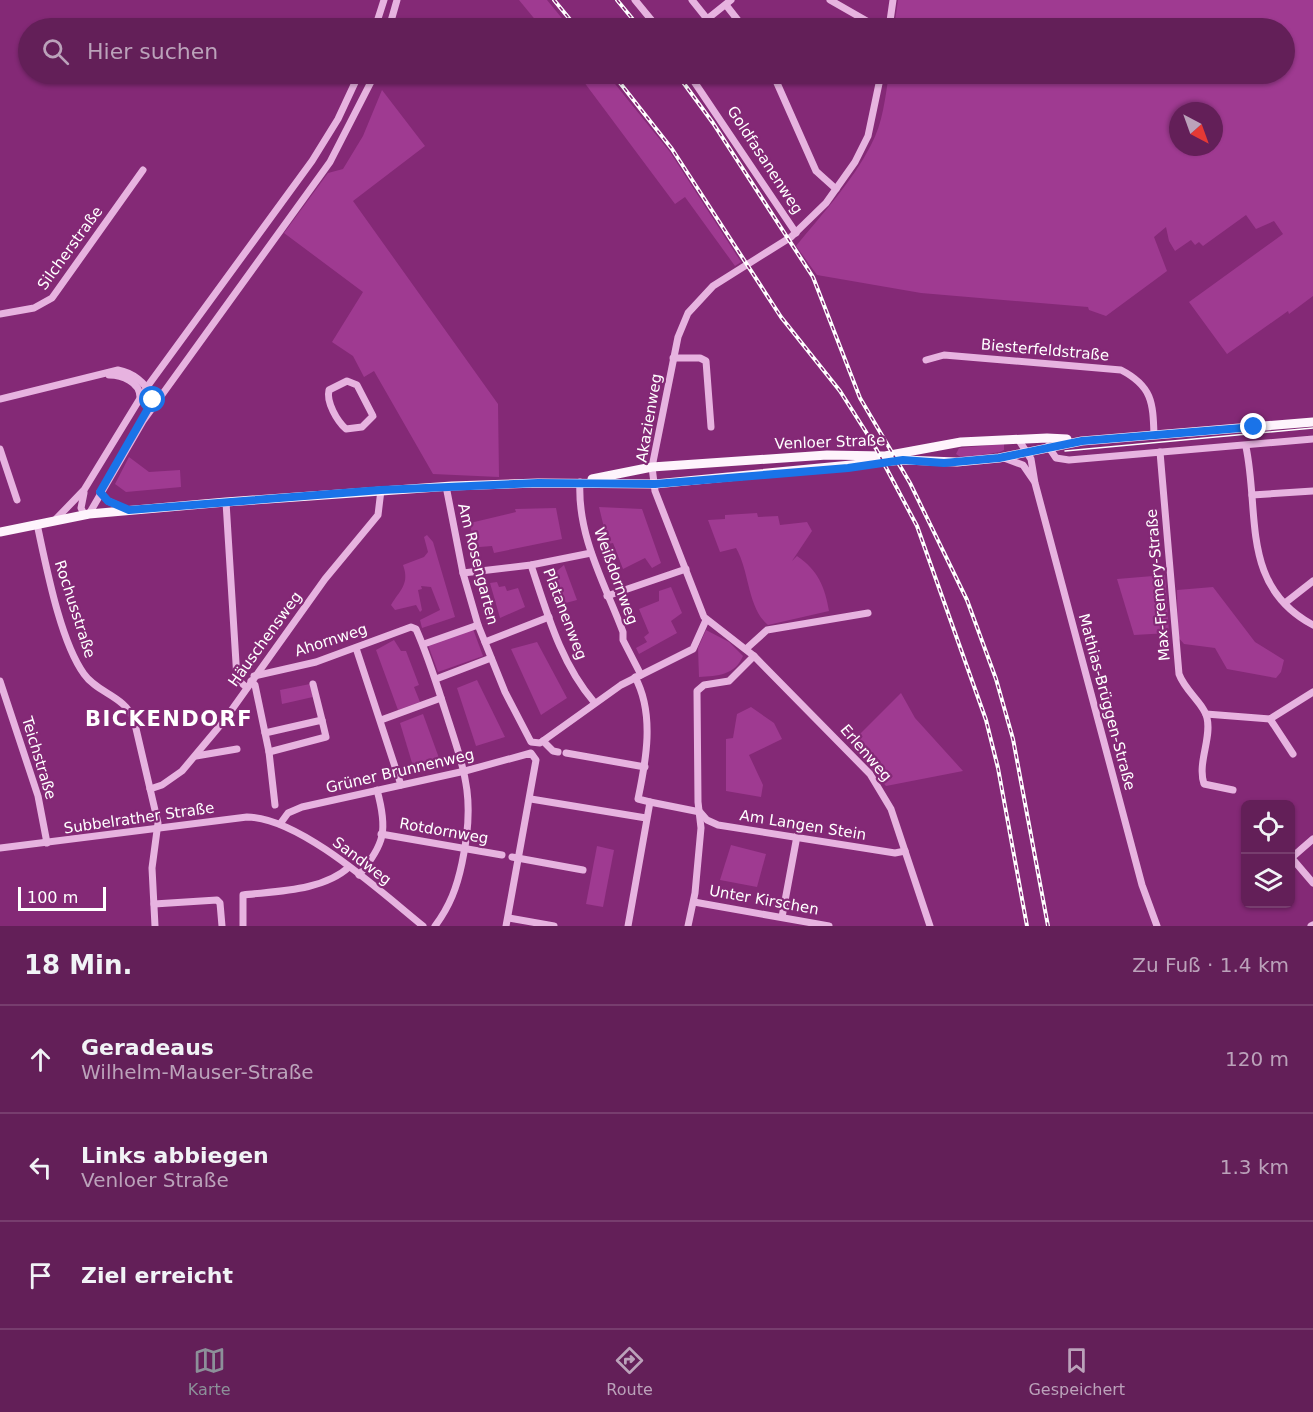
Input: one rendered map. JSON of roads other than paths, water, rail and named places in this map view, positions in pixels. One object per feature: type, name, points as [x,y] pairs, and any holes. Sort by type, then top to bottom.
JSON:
[{"type":"main road","name":"Venloer Straße","points":[[0,532],[56,519],[129,510],[446,486],[579,482],[655,484],[848,468],[903,460],[957,462],[999,458],[1048,446],[1082,441],[1313,422]]},
{"type":"main road","name":"Venloer Straße","points":[[579,482],[652,467],[826,456],[885,456],[961,442],[1018,439],[1082,441]]},
{"type":"main road","points":[[999,458],[1009,447],[1004,440]]},
{"type":"main road","points":[[957,462],[951,454],[955,446],[961,442]]},
{"type":"street","points":[[378,18],[384,0]]},
{"type":"street","points":[[392,18],[397,0]]},
{"type":"street","points":[[635,0],[650,18]]},
{"type":"street","points":[[692,0],[706,18]]},
{"type":"street","points":[[830,0],[862,18]]},
{"type":"street","points":[[890,18],[893,0]]},
{"type":"street","points":[[710,18],[728,3],[738,18]]},
{"type":"street","points":[[381,10],[393,14]]},
{"type":"street","points":[[56,519],[84,490],[147,387],[312,161],[338,119],[355,84]]},
{"type":"street","points":[[84,490],[81,508],[86,514],[144,418],[330,162],[370,84]]},
{"type":"street","name":"Goldfasanenweg","points":[[696,84],[796,233]]},
{"type":"street","points":[[777,84],[816,171],[836,189]]},
{"type":"street","name":"Akazienweg","points":[[706,620],[655,484],[652,467],[681,326],[703,295],[796,233],[813,219],[855,162],[868,136],[879,84]]},
{"type":"street","name":"Silcherstraße","points":[[0,314],[34,308],[52,298],[143,170]]},
{"type":"street","points":[[235,266],[247,274]]},
{"type":"street","name":"Biesterfeldstraße","points":[[926,360],[944,356],[1121,370],[1133,376],[1150,395],[1154,435]]},
{"type":"street","points":[[673,358],[700,358],[706,361],[711,427]]},
{"type":"street","points":[[0,399],[118,370],[126,372],[147,387],[153,397],[144,418]]},
{"type":"street","points":[[98,374],[125,378],[139,389],[140,398]]},
{"type":"street","points":[[347,381],[357,385],[373,416],[362,427],[344,428],[329,400],[329,390],[347,381]]},
{"type":"street","name":"Mathias-Brüggen-Straße","points":[[1018,439],[1028,452],[1142,885],[1157,926]]},
{"type":"street","points":[[1048,446],[1059,459],[1069,460],[1246,447],[1313,439]]},
{"type":"street","points":[[1246,447],[1261,566],[1270,586],[1297,616],[1313,625]]},
{"type":"street","points":[[0,449],[17,500]]},
{"type":"street","name":"Max-Fremery-Straße","points":[[1160,452],[1179,674],[1190,695],[1206,714]]},
{"type":"street","name":"Mathias-Brüggen-Straße","points":[[999,458],[1023,465],[1035,483]]},
{"type":"street","points":[[92,476],[104,484]]},
{"type":"street","name":"Weißdornweg","points":[[579,482],[578,498],[591,553],[607,596],[612,602],[645,700],[645,767],[638,800],[650,802]]},
{"type":"street","name":"Am Rosengarten","points":[[446,486],[463,573],[478,625],[527,737],[534,744],[543,741]]},
{"type":"street","name":"Häuschensweg","points":[[150,789],[173,779],[196,756],[341,557],[378,515],[381,490]]},
{"type":"street","points":[[1252,495],[1313,491]]},
{"type":"street","points":[[100,492],[108,501],[129,510]]},
{"type":"street","points":[[226,502],[237,679],[255,685],[269,752],[275,805]]},
{"type":"street","name":"Rochusstraße","points":[[37,524],[71,648],[85,676],[128,706],[132,712],[158,823],[155,831],[152,868],[155,926]]},
{"type":"street","points":[[463,573],[531,565],[591,553]]},
{"type":"street","name":"Platanenweg","points":[[531,565],[566,660],[594,702]]},
{"type":"street","points":[[607,596],[686,569]]},
{"type":"street","points":[[1285,603],[1313,581]]},
{"type":"street","points":[[746,649],[767,630],[868,613]]},
{"type":"street","points":[[485,642],[549,617]]},
{"type":"street","points":[[558,752],[553,751],[543,741],[594,702],[638,676],[693,649],[706,620],[754,656],[729,681],[704,685],[698,690],[701,828],[694,902],[688,926]]},
{"type":"street","points":[[435,926],[454,896],[465,849],[470,811],[465,771],[424,644],[478,625]]},
{"type":"street","name":"Ahornweg","points":[[250,682],[316,662],[414,627],[424,644]]},
{"type":"street","points":[[356,648],[401,785]]},
{"type":"street","name":"Erlenweg","points":[[754,656],[870,774],[886,798],[930,926]]},
{"type":"street","points":[[436,679],[491,658]]},
{"type":"street","name":"Teichstraße","points":[[0,681],[38,796],[47,843]]},
{"type":"street","points":[[269,752],[326,737],[313,684]]},
{"type":"street","points":[[1233,790],[1204,784],[1206,714],[1270,719],[1313,692]]},
{"type":"street","points":[[381,720],[441,698]]},
{"type":"street","points":[[1270,719],[1293,754]]},
{"type":"street","points":[[265,733],[322,720]]},
{"type":"street","points":[[196,756],[237,748]]},
{"type":"street","name":"Grüner Brunnenweg","points":[[280,824],[294,809],[465,771],[531,753],[536,760],[531,799]]},
{"type":"street","points":[[566,753],[645,767]]},
{"type":"street","points":[[359,875],[378,852],[383,811],[377,790]]},
{"type":"street","points":[[506,926],[509,918],[515,857],[531,799],[646,818]]},
{"type":"street","points":[[628,926],[650,802]]},
{"type":"street","name":"Am Langen Stein","points":[[650,802],[700,812],[707,820],[718,825],[895,853],[905,851]]},
{"type":"street","name":"Subbelrather Straße","points":[[0,848],[135,830],[155,831],[169,826],[247,817],[269,819],[280,824]]},
{"type":"street","name":"Sandweg","points":[[280,824],[316,844],[349,867],[423,926]]},
{"type":"street","name":"Rotdornweg","points":[[381,834],[502,855]]},
{"type":"street","points":[[782,917],[797,836]]},
{"type":"street","points":[[1295,854],[1313,839]]},
{"type":"street","points":[[515,857],[583,870]]},
{"type":"street","points":[[1295,862],[1313,883]]},
{"type":"street","points":[[243,926],[242,897],[310,885],[333,878],[349,867]]},
{"type":"street","points":[[154,904],[217,900],[220,903],[222,926]]},
{"type":"street","name":"Unter Kirschen","points":[[694,902],[782,917],[793,923],[829,926]]},
{"type":"street","points":[[509,918],[554,926]]},
{"type":"tram line","points":[[1065,451],[1313,428]]},
{"type":"railway","points":[[554,0],[569,18]]},
{"type":"railway","points":[[617,0],[632,18]]},
{"type":"railway","points":[[621,84],[672,149],[781,317],[840,391],[873,443],[917,526],[986,720],[998,768],[1027,926]]},
{"type":"railway","points":[[684,84],[713,123],[813,277],[860,398],[910,483],[967,600],[996,679],[1013,739],[1048,926]]},
{"type":"district","name":"BICKENDORF","points":[[169,719]]}]
